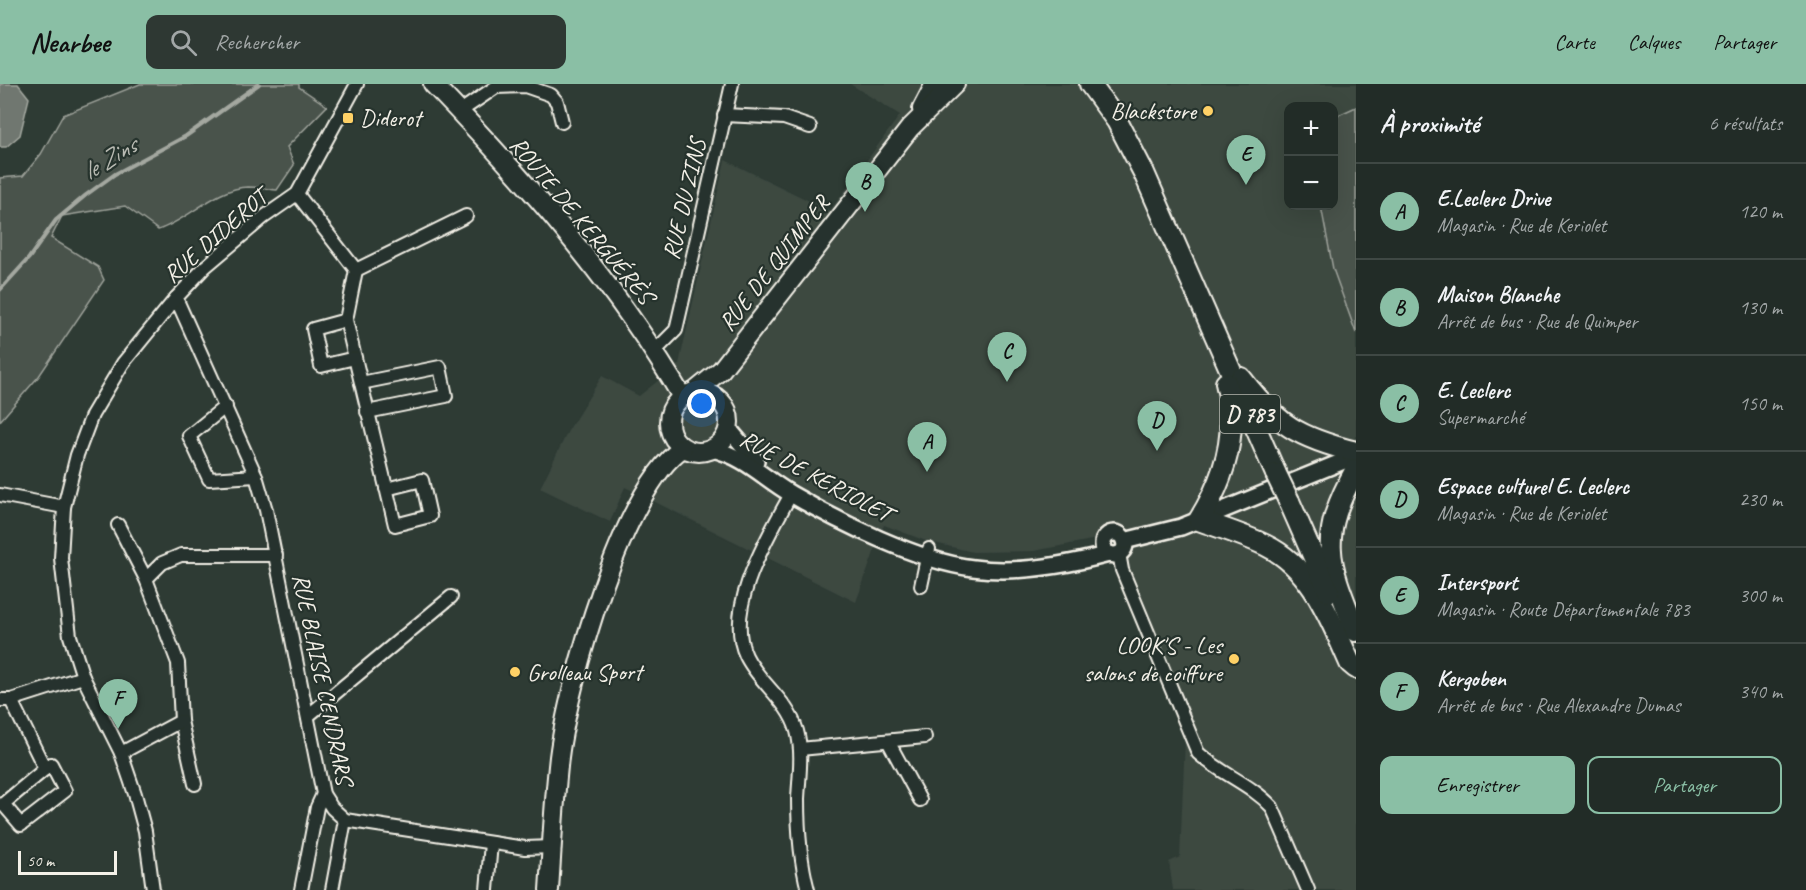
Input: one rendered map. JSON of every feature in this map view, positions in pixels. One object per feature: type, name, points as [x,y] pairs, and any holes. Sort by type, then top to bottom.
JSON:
[{"type":"main road","name":"ROUTE DE KERGUÉRÈS","points":[[433,84],[566,233],[622,302],[688,394]]},
{"type":"main road","name":"RUE DE QUIMPER","points":[[910,128],[935,84]]},
{"type":"main road","name":"RUE DE QUIMPER","points":[[688,394],[721,370],[910,128],[955,84]]},
{"type":"main road","name":"D 783","points":[[1090,84],[1117,121]]},
{"type":"main road","name":"D 783","points":[[1106,84],[1117,121],[1162,213],[1356,654]]},
{"type":"main road","points":[[1223,354],[1268,411],[1290,429],[1316,442],[1356,452]]},
{"type":"main road","points":[[1223,354],[1223,372],[1232,406],[1233,431],[1223,468],[1200,520],[1266,545],[1294,564],[1317,592],[1350,663],[1356,668]]},
{"type":"main road","points":[[719,399],[721,370]]},
{"type":"main road","points":[[622,537],[622,525],[633,497],[670,432],[670,412],[688,394],[708,393],[719,399],[728,413],[728,428],[725,436],[712,449],[693,452],[683,448],[670,432]]},
{"type":"main road","points":[[549,890],[560,755],[592,619],[622,537],[662,465],[683,448]]},
{"type":"main road","points":[[1356,470],[1340,499],[1330,528],[1330,550],[1332,571],[1356,631]]},
{"type":"street","name":"RUE DIDEROT","points":[[153,890],[145,831],[121,753],[83,677],[70,636],[63,593],[61,558],[64,507],[76,455],[92,415],[123,363],[176,298],[205,267],[297,194],[357,84]]},
{"type":"street","name":"RUE DU ZINS","points":[[655,351],[676,330],[732,84]]},
{"type":"street","points":[[459,112],[496,87],[525,86],[551,95],[557,102],[562,122]]},
{"type":"street","points":[[724,115],[784,118],[810,127]]},
{"type":"street","points":[[297,194],[356,270],[346,320],[386,489]]},
{"type":"street","points":[[356,270],[466,216]]},
{"type":"street","name":"RUE BLAISE CENDRARS","points":[[176,298],[256,476],[276,555],[323,794],[332,808],[345,820],[525,848],[552,847]]},
{"type":"street","points":[[346,320],[314,329],[321,366],[355,358]]},
{"type":"street","points":[[361,383],[440,367],[446,396],[367,412]]},
{"type":"street","points":[[225,406],[189,436],[209,479],[256,476]]},
{"type":"street","name":"RUE DE KERIOLET","points":[[728,428],[747,453],[789,484],[854,519],[929,552]]},
{"type":"street","name":"RUE DE KERIOLET","points":[[712,449],[743,459],[791,494],[903,548],[999,561],[1114,548],[1200,520],[1356,456]]},
{"type":"street","points":[[791,494],[755,565],[741,602],[740,628],[746,656],[783,703],[797,731],[800,749],[798,829],[808,890]]},
{"type":"street","points":[[0,495],[64,507]]},
{"type":"street","points":[[118,525],[146,579],[178,663],[181,721],[195,784]]},
{"type":"street","points":[[1114,548],[1198,753],[1214,767],[1264,798],[1272,807],[1308,890]]},
{"type":"street","points":[[921,586],[929,552]]},
{"type":"street","points":[[146,579],[162,563],[181,555],[276,555]]},
{"type":"street","points":[[309,715],[450,597]]},
{"type":"street","points":[[45,769],[5,700],[83,677]]},
{"type":"street","points":[[121,753],[181,721]]},
{"type":"street","points":[[800,749],[925,737]]},
{"type":"street","points":[[888,741],[920,800]]},
{"type":"street","points":[[51,764],[65,791],[21,825],[3,804],[45,769],[51,764]]},
{"type":"street","points":[[301,890],[318,807],[323,794]]},
{"type":"street","points":[[332,890],[345,820]]},
{"type":"street","points":[[487,890],[491,843]]},
{"type":"shaded area","points":[[0,84],[18,84],[29,98],[20,135],[6,147],[0,147]]},
{"type":"shaded area","points":[[140,84],[299,84],[299,87],[327,106],[287,147],[294,165],[277,190],[248,187],[224,193],[158,230],[125,206],[62,216],[51,238],[98,267],[104,280],[39,376],[0,421],[0,178],[23,176],[41,154],[63,115]]},
{"type":"shaded area","points":[[850,84],[1356,84],[1356,107],[1338,115],[1338,102],[1284,102],[1284,210],[1322,210],[1333,269],[1356,333],[1356,890],[1173,890],[1169,862],[1180,857],[1185,738],[1102,538],[1034,551],[973,552],[926,541],[884,525],[856,602],[625,487],[610,522],[540,488],[568,431],[602,376],[639,396],[679,364],[725,160],[830,211],[900,115]]},
{"type":"shaded area","points":[[1356,107],[1356,333],[1333,269],[1322,210],[1338,210],[1338,115]]},
{"type":"waterway","name":"le Zins","points":[[0,290],[29,258],[56,220],[86,195],[115,174],[186,136],[259,84]]},
{"type":"place","name":"Blackstore","points":[[1208,111]]},
{"type":"place","name":"Diderot","points":[[348,118]]},
{"type":"place","name":"Intersport","points":[[1246,185]]},
{"type":"place","name":"Maison Blanche","points":[[865,212]]},
{"type":"place","name":"E. Leclerc","points":[[1007,382]]},
{"type":"place","name":"Espace culturel E. Leclerc","points":[[1157,451]]},
{"type":"place","name":"E.Leclerc Drive","points":[[927,472]]},
{"type":"place","name":"LOOK'S - Les salons de coiffure","points":[[1234,659]]},
{"type":"place","name":"Grolleau Sport","points":[[515,672]]},
{"type":"place","name":"Kergoben","points":[[118,729]]}]
